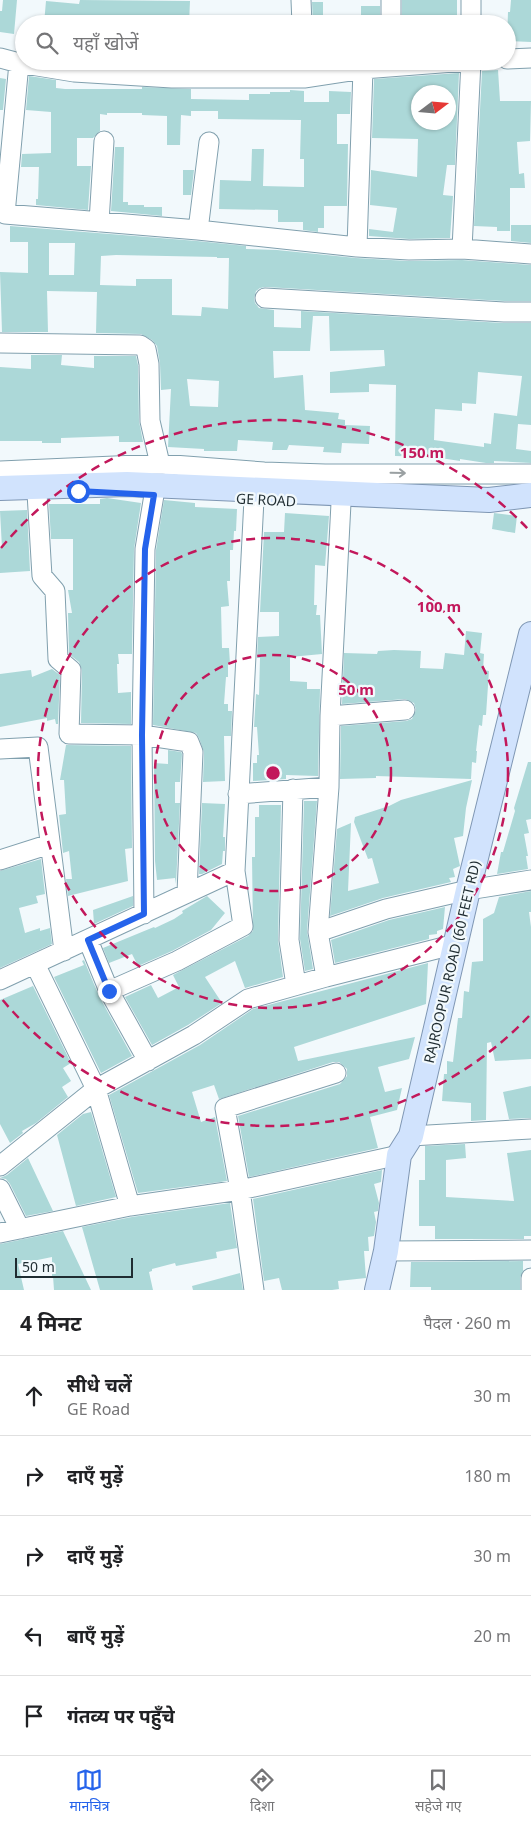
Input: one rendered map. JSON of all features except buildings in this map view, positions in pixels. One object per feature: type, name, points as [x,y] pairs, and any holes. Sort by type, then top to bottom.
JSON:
[{"type":"main road","points":[[0,480],[132,476],[403,492],[489,500],[531,495]]},
{"type":"main road","points":[[0,488],[127,484],[403,492],[495,489],[531,485]]},
{"type":"main road","name":"RAJROOPUR ROAD (60 FEET RD)","points":[[377,1290],[405,1146],[531,634]]},
{"type":"street","points":[[301,0],[302,15]]},
{"type":"street","points":[[391,0],[391,15]]},
{"type":"street","points":[[471,0],[471,15]]},
{"type":"street","points":[[0,58],[15,62]]},
{"type":"street","points":[[516,59],[531,58]]},
{"type":"street","points":[[17,70],[6,214],[198,230],[357,247],[409,250],[462,249],[531,254]]},
{"type":"street","points":[[62,70],[172,78],[303,70],[363,70],[357,247]]},
{"type":"street","points":[[462,249],[469,70]]},
{"type":"street","points":[[99,222],[104,141]]},
{"type":"street","points":[[198,230],[209,142]]},
{"type":"street","points":[[265,298],[531,312]]},
{"type":"street","points":[[0,343],[140,345],[146,349],[149,364],[150,421],[160,464]]},
{"type":"street","name":"GE ROAD","points":[[0,471],[160,464],[264,472],[324,474],[531,474]]},
{"type":"street","name":"GE ROAD","points":[[0,495],[78,491],[342,503],[484,507],[531,500]]},
{"type":"street","points":[[37,493],[42,576],[55,592],[58,659],[71,670],[69,734],[142,735],[189,742],[193,752],[187,894]]},
{"type":"street","points":[[144,914],[142,735],[145,549],[154,495]]},
{"type":"street","points":[[109,991],[178,961],[243,926],[235,871],[254,499]]},
{"type":"street","points":[[326,977],[318,932],[329,787],[330,716],[342,503]]},
{"type":"street","points":[[330,716],[405,710]]},
{"type":"street","points":[[0,749],[38,747],[64,951]]},
{"type":"street","points":[[238,794],[329,787]]},
{"type":"street","points":[[293,789],[289,940],[296,986]]},
{"type":"street","points":[[0,860],[50,844]]},
{"type":"street","points":[[0,980],[235,871]]},
{"type":"street","points":[[318,932],[386,909],[468,890],[531,880]]},
{"type":"street","points":[[88,940],[109,991],[148,1061]]},
{"type":"street","points":[[0,1166],[96,1089],[194,1035],[248,999],[456,944]]},
{"type":"street","points":[[35,964],[96,1089],[130,1206]]},
{"type":"street","points":[[254,1290],[240,1190],[225,1108],[336,1073]]},
{"type":"street","points":[[0,1232],[130,1206],[240,1190],[405,1146],[531,1129]]},
{"type":"street","points":[[0,1189],[20,1229]]},
{"type":"street","points":[[386,1251],[531,1250]]},
{"type":"street","points":[[531,1278],[531,1290]]},
{"type":"route","points":[[78,491],[154,495],[145,549],[142,735],[144,914],[88,940],[109,991]]}]
